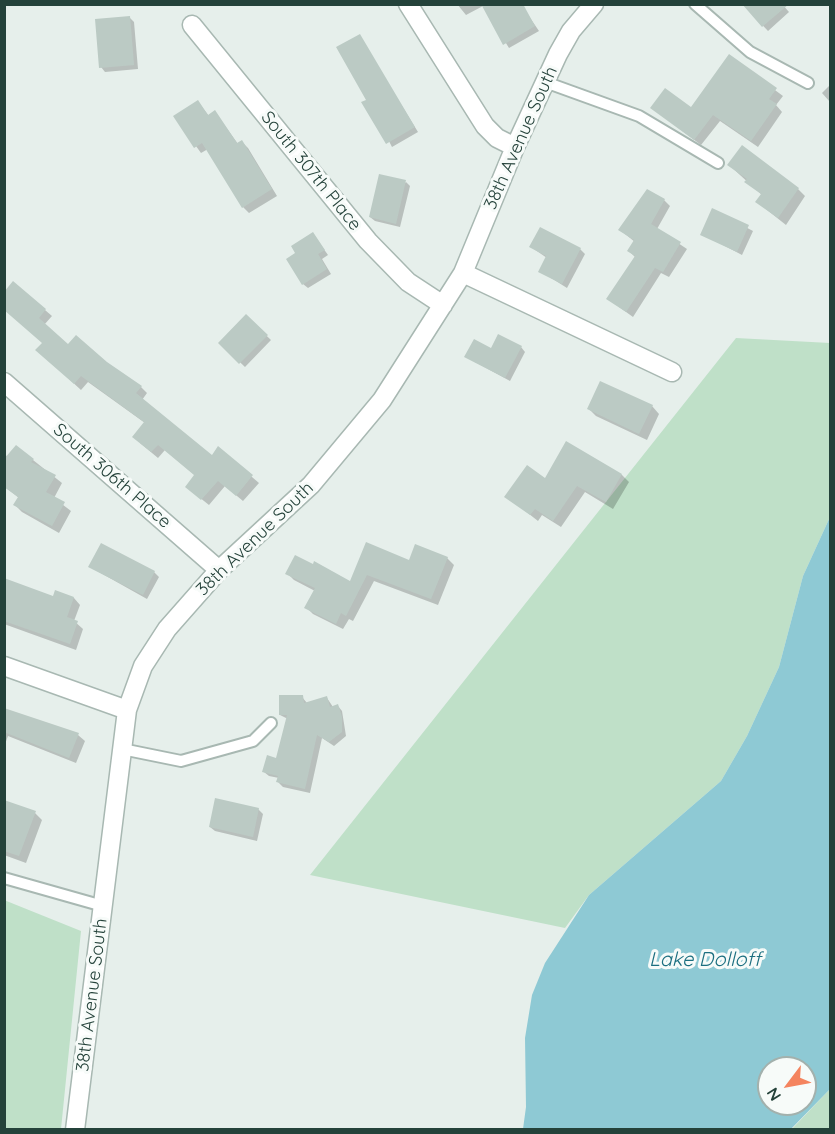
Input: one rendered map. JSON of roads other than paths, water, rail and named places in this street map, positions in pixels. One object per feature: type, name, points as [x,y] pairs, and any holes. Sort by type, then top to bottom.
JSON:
[{"type":"street","points":[[408,4],[485,126],[497,138],[515,147]]},
{"type":"street","name":"38th Avenue South","points":[[75,1130],[127,710],[135,683],[152,650],[219,570],[304,492],[345,447],[382,400],[463,273],[515,147],[545,82],[571,31],[594,4]]},
{"type":"street","name":"South 307th Place","points":[[192,25],[368,241],[408,282],[443,305]]},
{"type":"street","points":[[463,273],[672,372]]},
{"type":"street","name":"South 306th Place","points":[[4,382],[219,570]]},
{"type":"street","points":[[4,666],[127,710]]},
{"type":"lane","points":[[695,4],[750,52],[808,83]]},
{"type":"lane","points":[[545,82],[639,116],[718,163]]},
{"type":"lane","points":[[122,749],[181,761],[253,741],[270,723]]},
{"type":"lane","points":[[4,878],[103,906]]},
{"type":"water","name":"Lake Dolloff","points":[[830,517],[830,1089],[817,1102],[817,1056],[757,1056],[757,1116],[804,1116],[791,1129],[523,1129],[526,1107],[525,1038],[532,995],[545,963],[589,895],[721,781],[747,736],[779,667],[803,576]]}]
